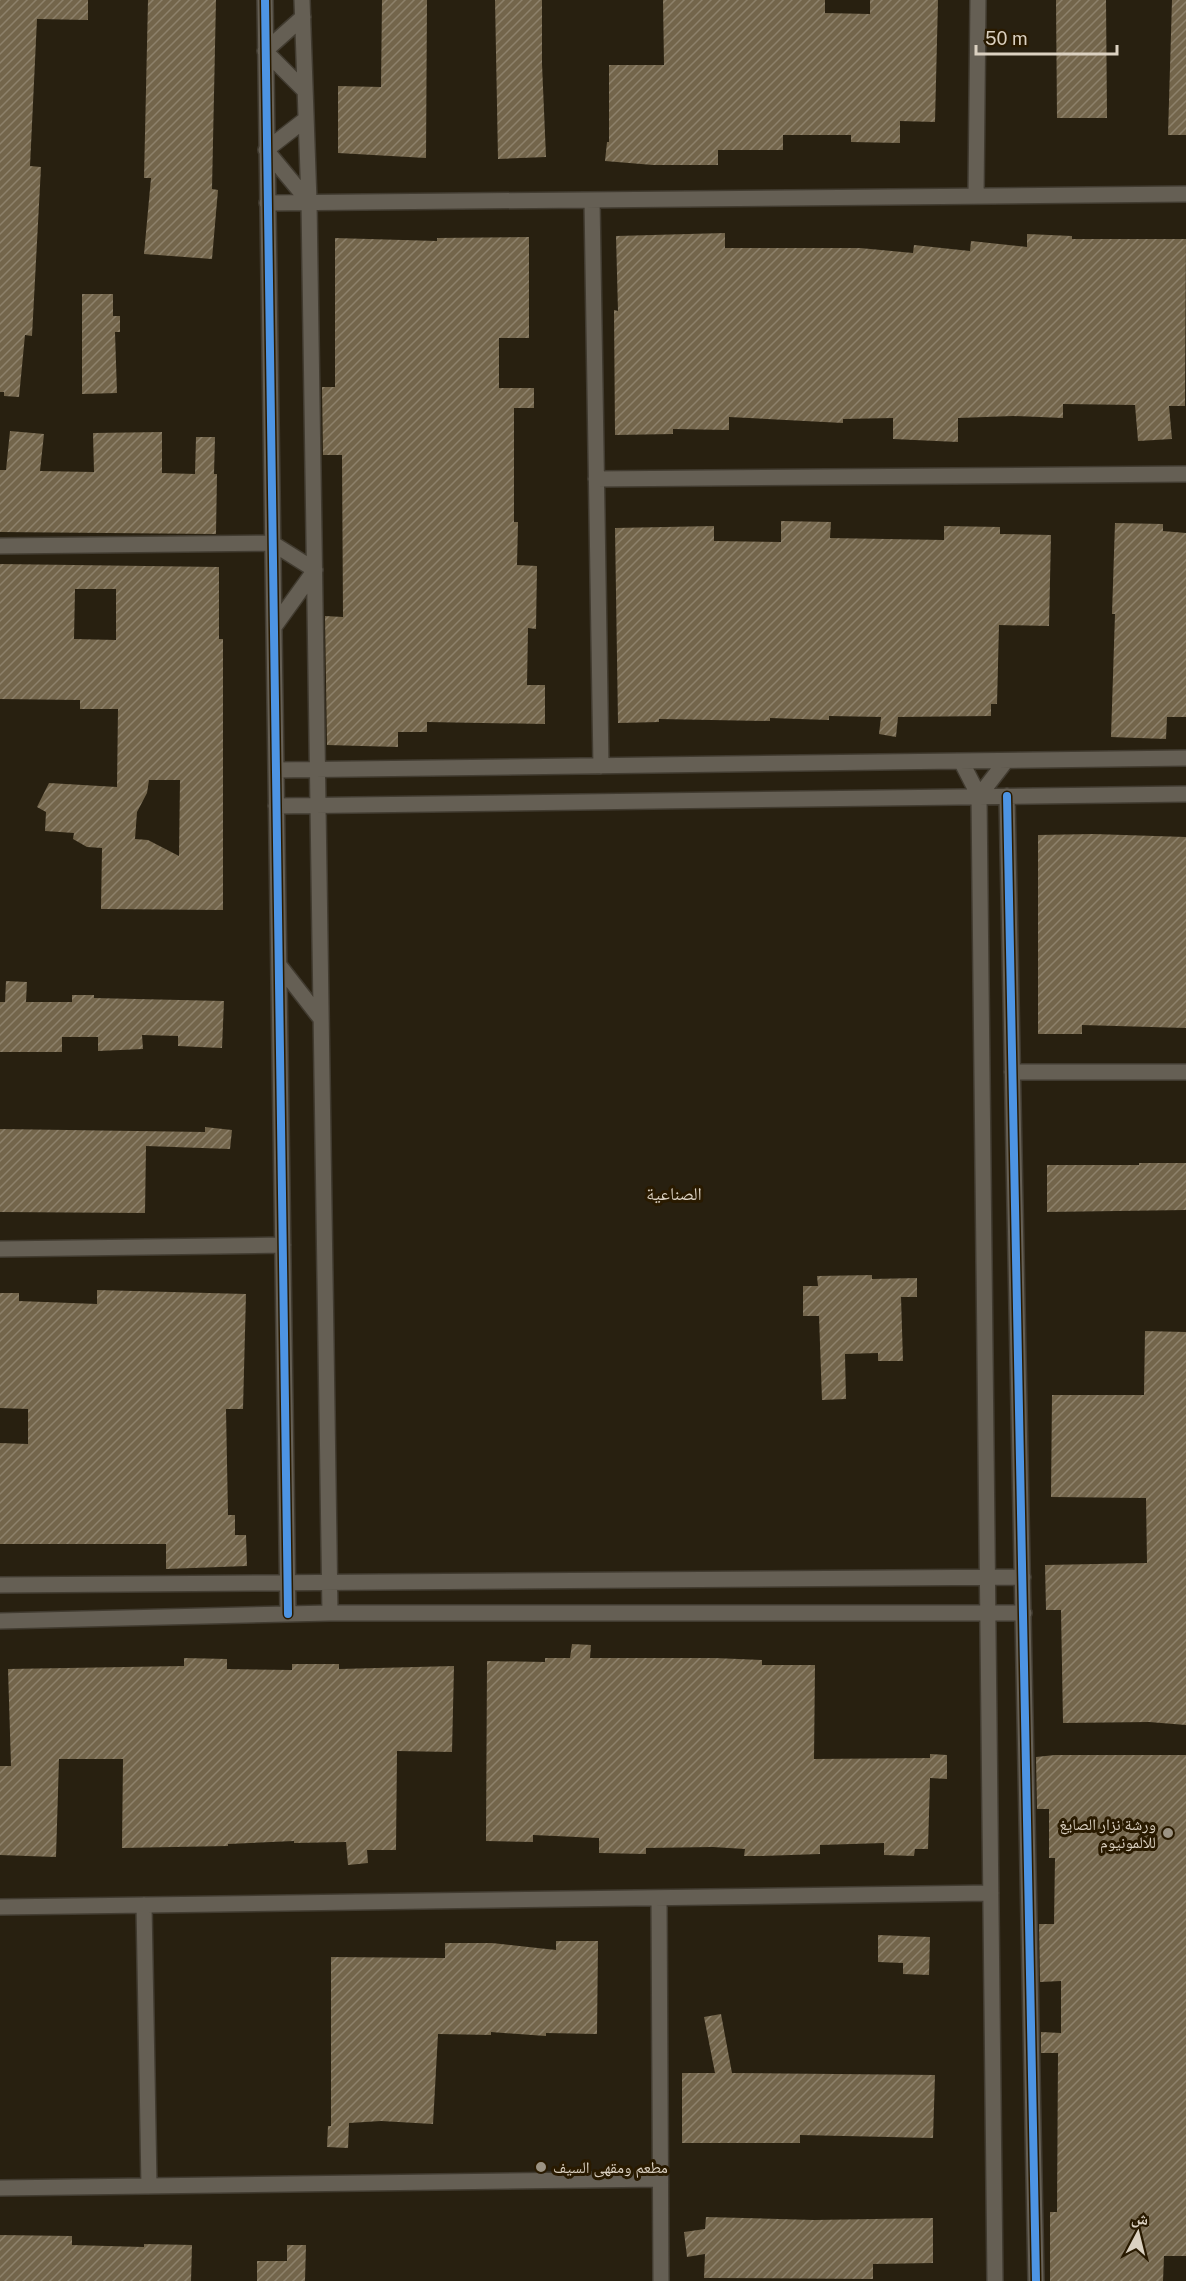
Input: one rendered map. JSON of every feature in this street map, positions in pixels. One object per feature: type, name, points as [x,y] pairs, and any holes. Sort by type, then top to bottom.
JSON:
[{"type":"street","points":[[265,0],[288,1614]]},
{"type":"street","points":[[302,0],[309,202],[330,1613]]},
{"type":"street","points":[[976,196],[978,0]]},
{"type":"street","points":[[266,51],[303,16]]},
{"type":"street","points":[[266,51],[305,91]]},
{"type":"street","points":[[266,150],[306,119]]},
{"type":"street","points":[[266,150],[309,202]]},
{"type":"street","points":[[267,203],[1186,194]]},
{"type":"street","points":[[592,200],[601,766]]},
{"type":"street","points":[[596,479],[1186,474]]},
{"type":"street","points":[[0,546],[272,543],[315,570]]},
{"type":"street","points":[[273,627],[315,570]]},
{"type":"street","points":[[276,770],[1186,759]]},
{"type":"street","points":[[979,796],[1006,760]]},
{"type":"street","points":[[961,761],[979,796],[995,2281]]},
{"type":"street","points":[[276,806],[1186,794]]},
{"type":"street","points":[[1007,796],[1036,2281]]},
{"type":"street","points":[[279,965],[321,1019]]},
{"type":"street","points":[[1012,1072],[1186,1072]]},
{"type":"street","points":[[0,1249],[283,1245]]},
{"type":"street","points":[[0,1585],[1023,1577]]},
{"type":"street","points":[[0,1621],[330,1613],[1024,1613]]},
{"type":"street","points":[[0,1907],[991,1893]]},
{"type":"street","points":[[659,1898],[661,2281]]},
{"type":"street","points":[[144,1905],[149,2186]]},
{"type":"street","points":[[0,2188],[660,2179]]},
{"type":"building","points":[[0,0],[88,0],[88,20],[37,19],[30,166],[41,167],[32,336],[25,335],[19,397],[4,396],[4,392],[0,392]]},
{"type":"building","points":[[148,0],[216,0],[212,189],[218,190],[212,259],[144,254],[151,178],[144,178]]},
{"type":"building","points":[[382,0],[427,0],[426,158],[338,153],[338,86],[381,87]]},
{"type":"building","points":[[495,0],[542,0],[546,157],[498,159]]},
{"type":"building","points":[[663,0],[825,0],[825,13],[870,14],[870,0],[938,0],[935,122],[900,121],[900,143],[851,142],[851,135],[783,135],[783,150],[718,150],[718,165],[653,165],[605,161],[607,142],[609,142],[609,65],[664,65]]},
{"type":"building","points":[[1056,0],[1106,0],[1107,118],[1057,118]]},
{"type":"building","points":[[1172,0],[1186,0],[1186,135],[1168,135]]},
{"type":"building","points":[[725,233],[725,248],[860,248],[913,253],[914,245],[970,251],[971,241],[1027,247],[1027,234],[1072,236],[1072,239],[1186,239],[1185,406],[1169,406],[1172,439],[1138,441],[1135,405],[1063,404],[1063,418],[1013,416],[958,418],[958,442],[893,439],[893,418],[843,419],[843,423],[729,417],[729,430],[673,429],[673,434],[615,435],[614,310],[618,311],[616,236]]},
{"type":"building","points":[[529,237],[529,338],[499,338],[499,388],[534,388],[534,408],[514,408],[514,522],[518,522],[517,565],[537,566],[536,629],[528,628],[527,685],[545,685],[545,724],[427,722],[427,732],[398,732],[398,747],[327,745],[325,616],[343,617],[342,455],[323,455],[322,387],[335,387],[335,238],[437,241],[437,238]]},
{"type":"building","points":[[82,294],[113,294],[113,316],[120,316],[120,332],[115,332],[117,393],[82,394]]},
{"type":"building","points":[[10,431],[44,434],[40,471],[94,472],[93,433],[162,432],[162,473],[195,474],[196,437],[215,437],[216,534],[0,532],[0,470],[6,470]]},
{"type":"building","points":[[781,521],[831,522],[830,538],[944,540],[944,526],[1000,527],[1000,534],[1051,535],[1049,626],[999,625],[997,704],[991,704],[991,716],[898,717],[896,737],[879,734],[881,717],[829,716],[829,720],[770,718],[770,721],[659,719],[659,722],[618,723],[615,528],[714,526],[714,541],[781,542]]},
{"type":"building","points":[[1115,523],[1163,524],[1163,531],[1186,533],[1186,717],[1167,717],[1166,739],[1111,737]]},
{"type":"building","points":[[0,564],[219,567],[219,639],[223,639],[223,910],[101,909],[102,848],[87,847],[73,839],[74,833],[45,831],[46,812],[37,807],[49,783],[117,787],[118,709],[80,709],[80,700],[0,699]],"holes":[[[75,589],[116,589],[116,640],[74,639]],[[149,780],[180,780],[179,856],[148,840],[135,839],[137,812],[147,793]]]},
{"type":"building","points":[[1038,835],[1186,837],[1186,1028],[1082,1025],[1082,1034],[1038,1034]]},
{"type":"building","points":[[6,981],[27,982],[26,1002],[72,1002],[72,995],[94,995],[94,998],[224,1001],[222,1048],[178,1046],[178,1036],[142,1035],[143,1049],[98,1051],[98,1037],[62,1037],[62,1052],[0,1052],[0,1002],[5,1002]]},
{"type":"building","points":[[205,1127],[232,1130],[230,1149],[146,1146],[145,1213],[0,1212],[0,1129],[205,1132]]},
{"type":"building","points":[[1139,1163],[1186,1163],[1186,1210],[1047,1212],[1047,1165],[1139,1165]]},
{"type":"building","points":[[872,1275],[872,1279],[917,1278],[917,1297],[901,1297],[903,1361],[878,1361],[878,1353],[845,1354],[846,1399],[822,1400],[819,1316],[803,1316],[803,1286],[818,1286],[817,1276]]},
{"type":"building","points":[[97,1290],[246,1294],[243,1409],[226,1409],[228,1515],[235,1515],[235,1535],[246,1535],[247,1566],[166,1569],[166,1544],[0,1544],[0,1443],[28,1444],[28,1409],[0,1408],[0,1293],[19,1293],[19,1301],[97,1304]]},
{"type":"building","points":[[1145,1331],[1186,1332],[1186,1725],[1149,1722],[1063,1723],[1061,1610],[1046,1610],[1045,1565],[1147,1563],[1146,1498],[1051,1497],[1052,1395],[1144,1395]]},
{"type":"building","points":[[572,1644],[591,1645],[590,1658],[715,1658],[762,1660],[762,1665],[815,1665],[814,1759],[930,1758],[930,1754],[947,1755],[947,1779],[930,1778],[928,1849],[915,1849],[914,1856],[884,1855],[884,1843],[820,1845],[820,1854],[744,1856],[745,1849],[713,1847],[646,1848],[646,1854],[599,1853],[599,1838],[533,1835],[533,1842],[486,1841],[487,1661],[545,1662],[545,1658],[570,1658]]},
{"type":"building","points":[[184,1658],[227,1659],[227,1669],[292,1670],[292,1664],[339,1664],[339,1669],[454,1666],[452,1752],[397,1751],[396,1850],[367,1850],[368,1863],[348,1865],[346,1842],[294,1843],[294,1841],[228,1844],[228,1846],[122,1848],[123,1759],[59,1759],[56,1857],[0,1855],[0,1766],[11,1766],[8,1669],[184,1666]]},
{"type":"building","points":[[1186,1755],[1186,2256],[1164,2256],[1163,2281],[1050,2281],[1050,2212],[1057,2212],[1058,2053],[1041,2053],[1041,2032],[1061,2033],[1061,1981],[1040,1982],[1039,1924],[1054,1924],[1055,1858],[1049,1858],[1049,1809],[1037,1809],[1036,1757]]},
{"type":"building","points":[[878,1935],[930,1937],[929,1975],[903,1974],[903,1963],[878,1962]]},
{"type":"building","points":[[556,1941],[598,1941],[597,2034],[546,2033],[546,2036],[491,2032],[491,2035],[438,2034],[433,2124],[381,2121],[349,2123],[348,2148],[327,2147],[328,2126],[331,2126],[331,1957],[445,1958],[445,1943],[492,1943],[556,1950]]},
{"type":"building","points":[[721,2014],[732,2073],[935,2075],[933,2138],[800,2135],[800,2143],[682,2143],[682,2073],[715,2073],[704,2017]]},
{"type":"building","points":[[706,2217],[814,2220],[933,2218],[933,2263],[873,2264],[873,2279],[704,2278],[705,2254],[687,2257],[684,2232],[705,2229]]},
{"type":"building","points":[[0,2235],[72,2236],[72,2245],[144,2247],[144,2244],[192,2245],[191,2281],[0,2281]]},
{"type":"building","points":[[287,2245],[306,2245],[305,2281],[257,2281],[257,2261],[287,2261]]},
{"type":"cycle path","points":[[265,0],[288,1614]]},
{"type":"cycle path","points":[[1007,796],[1036,2281]]},
{"type":"place","name":"ورشة نزار الصايغ للالمونيوم","points":[[1168,1833]]},
{"type":"place","name":"مطعم ومقهى السيف","points":[[541,2167]]},
{"type":"district","name":"الصناعية","points":[[674,1194]]}]
